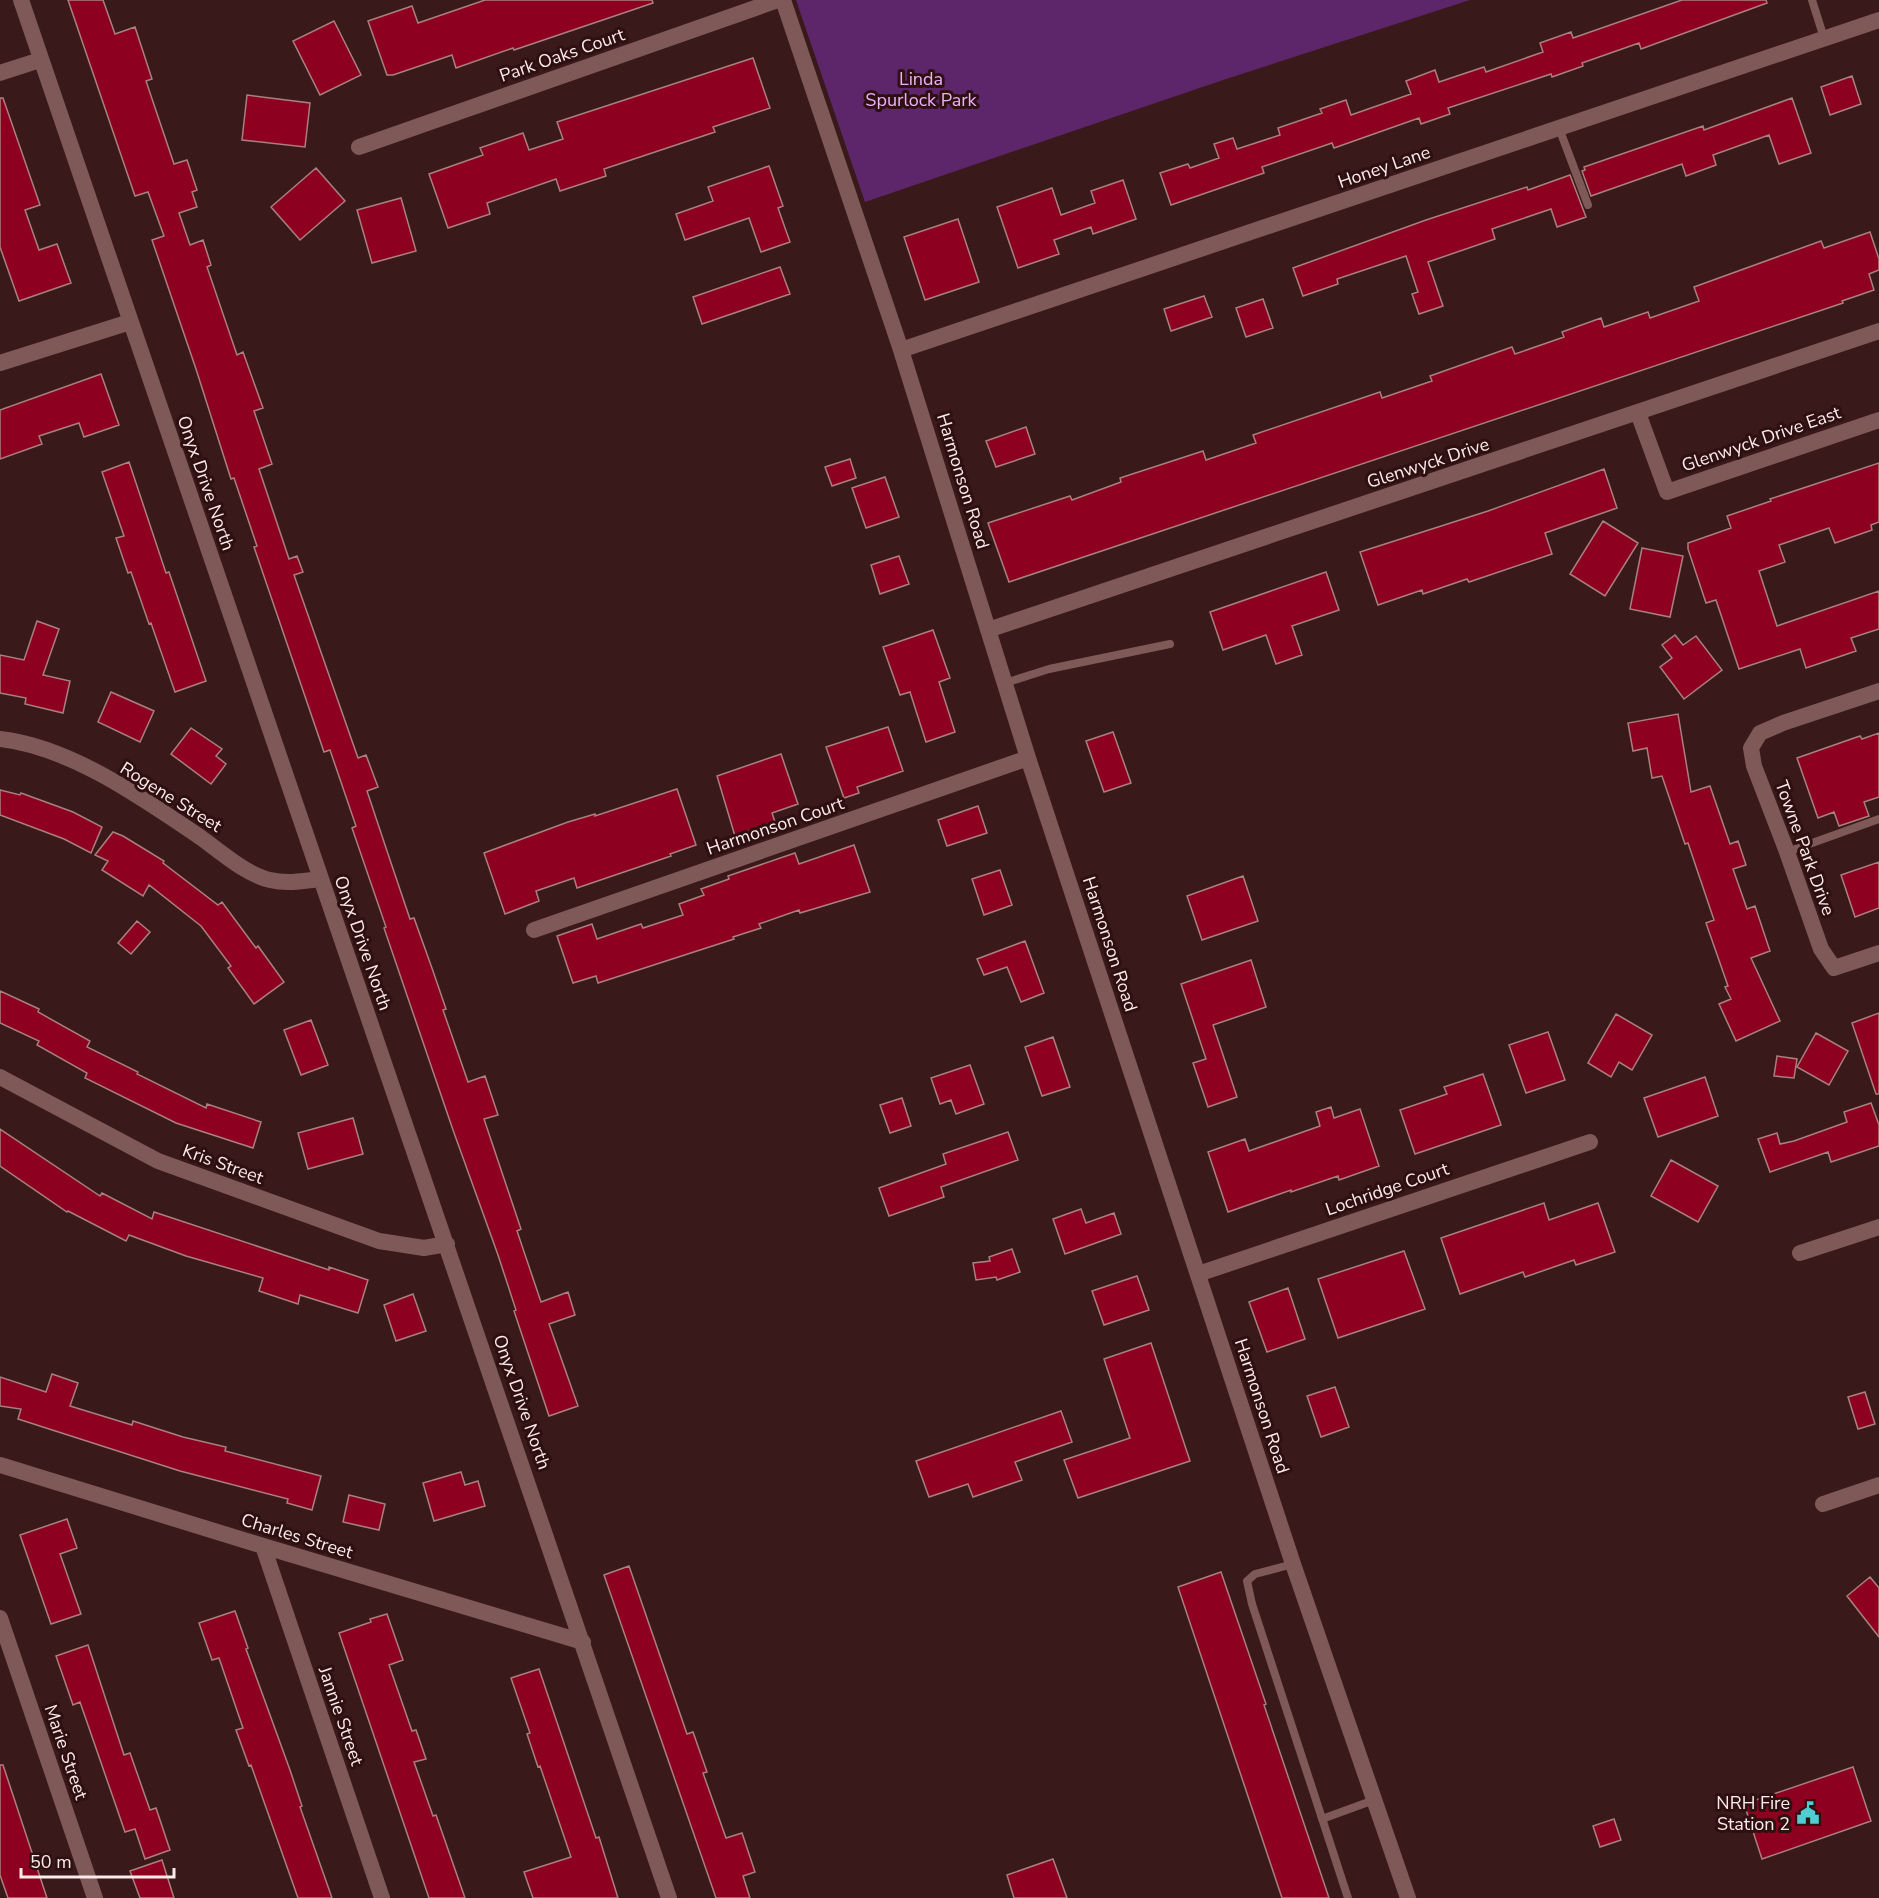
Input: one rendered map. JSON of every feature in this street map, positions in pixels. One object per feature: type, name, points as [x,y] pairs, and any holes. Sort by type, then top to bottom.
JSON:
[{"type":"street","name":"Onyx Drive North","points":[[21,0],[669,1898]]},
{"type":"street","name":"Park Oaks Court","points":[[358,147],[778,0]]},
{"type":"street","name":"Harmonson Road","points":[[783,0],[901,350],[1028,758],[1293,1564],[1408,1898]]},
{"type":"street","name":"Honey Lane","points":[[901,350],[1879,20]]},
{"type":"street","points":[[0,73],[40,60]]},
{"type":"street","points":[[0,363],[130,322]]},
{"type":"street","name":"Glenwyck Drive","points":[[988,630],[1879,331]]},
{"type":"street","name":"Glenwyck Drive East","points":[[1638,413],[1667,492],[1879,420]]},
{"type":"street","name":"Towne Park Drive","points":[[1879,691],[1760,733],[1750,748],[1821,949],[1834,968],[1879,953]]},
{"type":"street","name":"Rogene Street","points":[[0,739],[52,750],[115,783],[160,810],[245,868],[268,880],[288,883],[321,879]]},
{"type":"street","name":"Harmonson Court","points":[[534,930],[1028,758]]},
{"type":"street","name":"Kris Street","points":[[0,1077],[158,1161],[379,1241],[424,1248],[447,1244]]},
{"type":"street","name":"Lochridge Court","points":[[1198,1274],[1590,1142]]},
{"type":"street","points":[[1800,1253],[1879,1227]]},
{"type":"street","name":"Charles Street","points":[[0,1465],[583,1642]]},
{"type":"street","points":[[1823,1504],[1879,1485]]},
{"type":"street","name":"Jannie Street","points":[[263,1546],[382,1898]]},
{"type":"street","name":"Marie Street","points":[[0,1618],[95,1898]]},
{"type":"lane","points":[[1812,0],[1824,38]]},
{"type":"lane","points":[[1559,128],[1588,205]]},
{"type":"lane","points":[[1005,683],[1049,669],[1170,644]]},
{"type":"lane","points":[[1787,852],[1879,819]]},
{"type":"lane","points":[[1293,1564],[1255,1574],[1247,1581],[1252,1604],[1348,1898]]},
{"type":"lane","points":[[1322,1819],[1374,1800]]},
{"type":"green space","name":"Linda Spurlock Park","points":[[796,0],[1470,0],[1223,80],[865,202]]},
{"type":"building","points":[[68,0],[103,0],[115,34],[135,27],[152,79],[146,81],[174,164],[187,160],[197,190],[192,192],[197,207],[179,213],[190,245],[203,240],[211,265],[207,267],[237,355],[243,352],[263,408],[254,411],[272,464],[259,469],[289,559],[297,556],[303,572],[294,575],[358,758],[366,755],[378,787],[367,791],[410,919],[414,918],[433,971],[446,1009],[443,1010],[468,1082],[485,1076],[498,1115],[484,1119],[521,1229],[517,1231],[541,1302],[568,1292],[575,1315],[549,1324],[578,1406],[549,1416],[498,1255],[384,928],[386,927],[352,828],[356,826],[330,750],[324,752],[254,547],[257,546],[234,478],[231,479],[152,240],[164,236],[148,192],[135,196]]},
{"type":"building","points":[[485,0],[652,0],[653,3],[456,68],[452,55],[387,75],[368,21],[412,6],[418,23]]},
{"type":"building","points":[[1682,0],[1766,0],[1767,3],[1641,49],[1639,43],[1582,63],[1583,66],[1552,77],[1551,74],[1448,108],[1450,114],[1421,124],[1419,118],[1334,148],[1332,143],[1262,167],[1264,173],[1171,205],[1160,173],[1188,164],[1190,168],[1219,158],[1214,144],[1233,138],[1237,149],[1280,135],[1278,128],[1322,113],[1320,109],[1346,100],[1351,115],[1411,94],[1406,81],[1435,70],[1439,82],[1484,67],[1486,72],[1543,52],[1540,43],[1571,32],[1573,38]]},
{"type":"building","points":[[334,21],[361,75],[320,95],[293,41]]},
{"type":"building","points":[[753,58],[770,108],[713,127],[715,132],[604,169],[606,176],[560,191],[556,179],[487,203],[490,214],[448,228],[429,174],[483,155],[480,148],[523,133],[529,150],[563,139],[557,122]]},
{"type":"building","points":[[1852,76],[1861,104],[1830,115],[1821,87]]},
{"type":"building","points":[[247,95],[310,103],[305,147],[242,140]]},
{"type":"building","points":[[0,98],[3,98],[40,205],[25,210],[39,250],[57,244],[71,283],[19,301],[0,247]]},
{"type":"building","points":[[1792,98],[1811,153],[1779,164],[1769,135],[1713,155],[1716,165],[1686,176],[1682,164],[1591,196],[1582,171],[1585,170],[1584,167],[1703,126],[1704,130]]},
{"type":"building","points":[[769,166],[783,206],[778,208],[790,242],[761,252],[749,218],[685,240],[676,214],[713,201],[708,187]]},
{"type":"building","points":[[316,168],[345,201],[300,240],[271,207]]},
{"type":"building","points":[[1570,175],[1586,217],[1557,227],[1551,209],[1492,229],[1495,239],[1428,262],[1443,306],[1419,314],[1412,294],[1418,292],[1406,256],[1337,279],[1338,284],[1303,296],[1293,268],[1426,220]]},
{"type":"building","points":[[1123,180],[1136,219],[1093,234],[1091,227],[1054,240],[1059,254],[1018,268],[997,207],[1052,188],[1061,215],[1095,203],[1091,191]]},
{"type":"building","points":[[401,198],[416,251],[372,263],[357,210]]},
{"type":"building","points":[[958,219],[979,282],[925,300],[904,237]]},
{"type":"building","points":[[1870,232],[1879,259],[1879,270],[1869,274],[1874,290],[1842,301],[1843,303],[1009,582],[988,523],[1070,496],[1072,500],[1121,482],[1120,478],[1203,451],[1206,460],[1256,443],[1253,435],[1380,392],[1382,398],[1432,381],[1430,376],[1512,347],[1515,354],[1564,337],[1562,332],[1601,318],[1604,327],[1648,312],[1650,318],[1699,301],[1694,287],[1821,241],[1824,248]]},
{"type":"building","points":[[780,267],[790,294],[702,324],[693,297]]},
{"type":"building","points":[[1204,296],[1212,317],[1171,331],[1164,309]]},
{"type":"building","points":[[1263,299],[1273,328],[1246,337],[1236,308]]},
{"type":"building","points":[[101,374],[119,425],[84,437],[79,423],[39,436],[42,444],[0,459],[0,410]]},
{"type":"building","points":[[1026,427],[1035,454],[996,467],[986,441]]},
{"type":"building","points":[[850,459],[856,478],[832,486],[825,467]]},
{"type":"building","points":[[129,462],[166,573],[169,572],[206,681],[175,692],[151,623],[149,624],[131,572],[128,573],[116,538],[124,536],[102,472]]},
{"type":"building","points":[[1879,463],[1879,522],[1871,525],[1872,530],[1835,543],[1829,528],[1779,545],[1785,562],[1759,571],[1777,626],[1879,591],[1879,629],[1851,638],[1856,651],[1806,668],[1800,649],[1739,669],[1716,600],[1706,603],[1688,543],[1731,528],[1727,516],[1771,501],[1770,499]]},
{"type":"building","points":[[1604,469],[1617,508],[1545,533],[1552,554],[1469,582],[1467,579],[1423,594],[1422,590],[1378,605],[1360,552],[1488,511]]},
{"type":"building","points":[[885,477],[899,517],[866,528],[852,488]]},
{"type":"building","points":[[1603,521],[1638,543],[1605,596],[1570,574]]},
{"type":"building","points":[[1642,548],[1683,556],[1670,617],[1630,609]]},
{"type":"building","points":[[899,556],[909,584],[880,594],[871,565]]},
{"type":"building","points":[[1326,572],[1339,610],[1292,626],[1302,655],[1276,664],[1266,635],[1223,650],[1210,612]]},
{"type":"building","points":[[37,621],[59,629],[43,675],[70,681],[63,713],[25,704],[26,698],[0,693],[0,655],[24,660]]},
{"type":"building","points":[[933,630],[950,678],[939,682],[955,732],[926,742],[910,692],[900,695],[883,647]]},
{"type":"building","points":[[1675,635],[1683,645],[1696,636],[1722,670],[1684,699],[1660,667],[1672,658],[1662,645]]},
{"type":"building","points":[[111,692],[154,711],[140,742],[98,722]]},
{"type":"building","points":[[1678,714],[1691,792],[1710,786],[1730,844],[1738,841],[1746,865],[1733,869],[1747,909],[1755,906],[1770,951],[1751,958],[1780,1021],[1736,1041],[1719,1004],[1731,999],[1725,987],[1728,986],[1706,923],[1714,920],[1688,843],[1685,844],[1662,776],[1652,778],[1647,748],[1633,751],[1628,723]]},
{"type":"building","points":[[888,727],[903,771],[857,787],[859,793],[844,798],[826,747]]},
{"type":"building","points":[[191,728],[222,749],[216,756],[226,764],[211,784],[171,754]]},
{"type":"building","points":[[1113,732],[1131,783],[1104,792],[1086,741]]},
{"type":"building","points":[[1879,733],[1879,797],[1864,802],[1869,816],[1839,826],[1834,812],[1818,818],[1797,758],[1860,736],[1862,739]]},
{"type":"building","points":[[781,754],[798,804],[772,813],[775,822],[735,836],[717,776]]},
{"type":"building","points":[[677,789],[696,845],[670,854],[671,856],[577,888],[574,878],[536,891],[539,901],[505,914],[484,853],[568,822],[595,814],[595,816]]},
{"type":"building","points":[[0,790],[20,795],[21,793],[73,812],[102,827],[91,853],[64,839],[0,815]]},
{"type":"building","points":[[978,806],[987,833],[947,846],[938,820]]},
{"type":"building","points":[[113,832],[164,861],[163,863],[218,905],[222,902],[284,982],[254,1004],[228,968],[231,966],[201,926],[149,885],[143,896],[102,870],[108,861],[95,855]]},
{"type":"building","points":[[854,845],[870,892],[800,913],[799,910],[759,924],[761,928],[733,937],[734,939],[598,983],[596,976],[573,983],[557,936],[592,924],[597,939],[641,924],[643,928],[683,915],[679,904],[704,895],[701,889],[729,879],[728,876],[795,853],[799,864]]},
{"type":"building","points":[[1879,862],[1879,908],[1855,917],[1841,875]]},
{"type":"building","points":[[1000,870],[1012,905],[984,915],[972,879]]},
{"type":"building","points":[[1243,876],[1258,921],[1202,940],[1187,896]]},
{"type":"building","points":[[137,921],[150,932],[131,954],[118,943]]},
{"type":"building","points":[[1025,941],[1044,993],[1021,1002],[1007,967],[984,975],[977,959]]},
{"type":"building","points":[[1251,960],[1266,1007],[1213,1025],[1237,1097],[1208,1107],[1193,1063],[1206,1059],[1181,984]]},
{"type":"building","points":[[0,991],[39,1009],[38,1012],[90,1041],[87,1047],[138,1072],[137,1074],[206,1108],[207,1104],[261,1122],[253,1148],[176,1123],[85,1078],[87,1073],[37,1045],[39,1041],[0,1023]]},
{"type":"building","points":[[1879,1013],[1879,1094],[1876,1094],[1852,1023]]},
{"type":"building","points":[[1616,1014],[1652,1035],[1632,1070],[1619,1062],[1611,1077],[1588,1063]]},
{"type":"building","points":[[311,1020],[328,1065],[301,1075],[284,1030]]},
{"type":"building","points":[[1548,1032],[1565,1080],[1526,1093],[1509,1045]]},
{"type":"building","points":[[1816,1033],[1848,1051],[1829,1085],[1797,1067]]},
{"type":"building","points":[[1053,1037],[1070,1087],[1042,1096],[1025,1047]]},
{"type":"building","points":[[1777,1056],[1797,1059],[1794,1078],[1774,1076]]},
{"type":"building","points":[[970,1065],[984,1104],[956,1114],[951,1100],[940,1104],[931,1078]]},
{"type":"building","points":[[1483,1074],[1501,1125],[1415,1154],[1400,1110],[1447,1094],[1444,1087]]},
{"type":"building","points":[[1705,1077],[1718,1116],[1658,1137],[1644,1098]]},
{"type":"building","points":[[902,1098],[911,1126],[890,1133],[880,1105]]},
{"type":"building","points":[[1871,1103],[1879,1125],[1879,1146],[1831,1162],[1828,1152],[1770,1172],[1758,1139],[1777,1133],[1780,1144],[1794,1141],[1847,1122],[1844,1112]]},
{"type":"building","points":[[1331,1107],[1334,1118],[1360,1109],[1379,1166],[1339,1180],[1338,1176],[1291,1192],[1291,1190],[1228,1212],[1208,1152],[1245,1139],[1249,1151],[1320,1126],[1316,1112]]},
{"type":"building","points":[[353,1118],[363,1154],[308,1169],[298,1133]]},
{"type":"building","points":[[0,1129],[100,1196],[102,1193],[152,1219],[154,1212],[329,1270],[329,1267],[368,1280],[358,1313],[300,1295],[298,1304],[259,1291],[263,1278],[186,1256],[129,1235],[126,1241],[67,1212],[0,1166]]},
{"type":"building","points":[[1008,1132],[1018,1160],[941,1187],[944,1197],[889,1216],[879,1188],[946,1164],[943,1154]]},
{"type":"building","points":[[1671,1160],[1718,1186],[1698,1222],[1651,1196]]},
{"type":"building","points":[[1544,1203],[1549,1220],[1598,1203],[1615,1252],[1576,1265],[1574,1260],[1525,1277],[1523,1272],[1460,1294],[1441,1238]]},
{"type":"building","points":[[1081,1209],[1086,1223],[1114,1213],[1121,1234],[1065,1254],[1053,1219]]},
{"type":"building","points":[[1012,1249],[1020,1272],[997,1280],[996,1277],[976,1280],[973,1263],[990,1261],[989,1257]]},
{"type":"building","points":[[1404,1251],[1425,1309],[1338,1338],[1318,1279]]},
{"type":"building","points":[[1137,1276],[1149,1310],[1104,1325],[1092,1291]]},
{"type":"building","points":[[1288,1288],[1305,1339],[1267,1352],[1249,1302]]},
{"type":"building","points":[[413,1294],[426,1331],[396,1341],[384,1305]]},
{"type":"building","points":[[1151,1343],[1190,1461],[1078,1498],[1064,1460],[1130,1438],[1104,1359]]},
{"type":"building","points":[[52,1374],[78,1383],[70,1406],[132,1425],[133,1421],[183,1437],[226,1447],[225,1451],[321,1476],[312,1510],[287,1503],[288,1499],[180,1471],[18,1419],[21,1409],[0,1406],[0,1377],[46,1392]]},
{"type":"building","points":[[1335,1387],[1349,1427],[1321,1437],[1307,1396]]},
{"type":"building","points":[[1865,1392],[1875,1424],[1858,1429],[1848,1397]]},
{"type":"building","points":[[1061,1411],[1072,1442],[1015,1462],[1022,1480],[973,1497],[968,1484],[929,1497],[916,1461]]},
{"type":"building","points":[[461,1472],[465,1485],[478,1481],[485,1506],[434,1521],[423,1483]]},
{"type":"building","points":[[349,1495],[385,1504],[379,1530],[343,1522]]},
{"type":"building","points":[[67,1519],[77,1548],[60,1554],[81,1614],[51,1624],[20,1535]]},
{"type":"building","points":[[629,1566],[687,1734],[693,1732],[707,1772],[703,1773],[726,1838],[742,1833],[755,1872],[743,1876],[750,1898],[716,1898],[604,1575]]},
{"type":"building","points":[[1221,1572],[1329,1898],[1282,1898],[1178,1587]]},
{"type":"building","points":[[1870,1577],[1879,1588],[1879,1637],[1847,1596]]},
{"type":"building","points":[[235,1611],[332,1898],[298,1898],[251,1765],[249,1766],[236,1730],[243,1728],[219,1658],[212,1660],[199,1623]]},
{"type":"building","points":[[387,1614],[403,1660],[389,1665],[412,1731],[416,1730],[426,1759],[414,1762],[433,1816],[436,1815],[465,1898],[429,1898],[339,1633]]},
{"type":"building","points":[[88,1645],[124,1755],[130,1753],[150,1810],[156,1808],[170,1850],[145,1859],[135,1829],[125,1832],[80,1702],[73,1705],[56,1656]]},
{"type":"building","points":[[539,1669],[596,1838],[599,1837],[618,1898],[533,1898],[524,1872],[571,1857],[540,1766],[538,1767],[527,1734],[530,1733],[511,1678]]},
{"type":"building","points":[[0,1765],[3,1765],[47,1898],[8,1898],[0,1875]]},
{"type":"building","name":"NRH Fire Station 2","points":[[1853,1767],[1871,1821],[1762,1859],[1744,1804]]},
{"type":"building","points":[[1614,1819],[1621,1840],[1600,1847],[1593,1826]]},
{"type":"building","points":[[1053,1859],[1067,1898],[1014,1898],[1007,1875]]},
{"type":"building","points":[[162,1860],[174,1898],[140,1898],[130,1871]]},
{"type":"place","name":"NRH Fire Station 2","points":[[1808,1813]]}]
